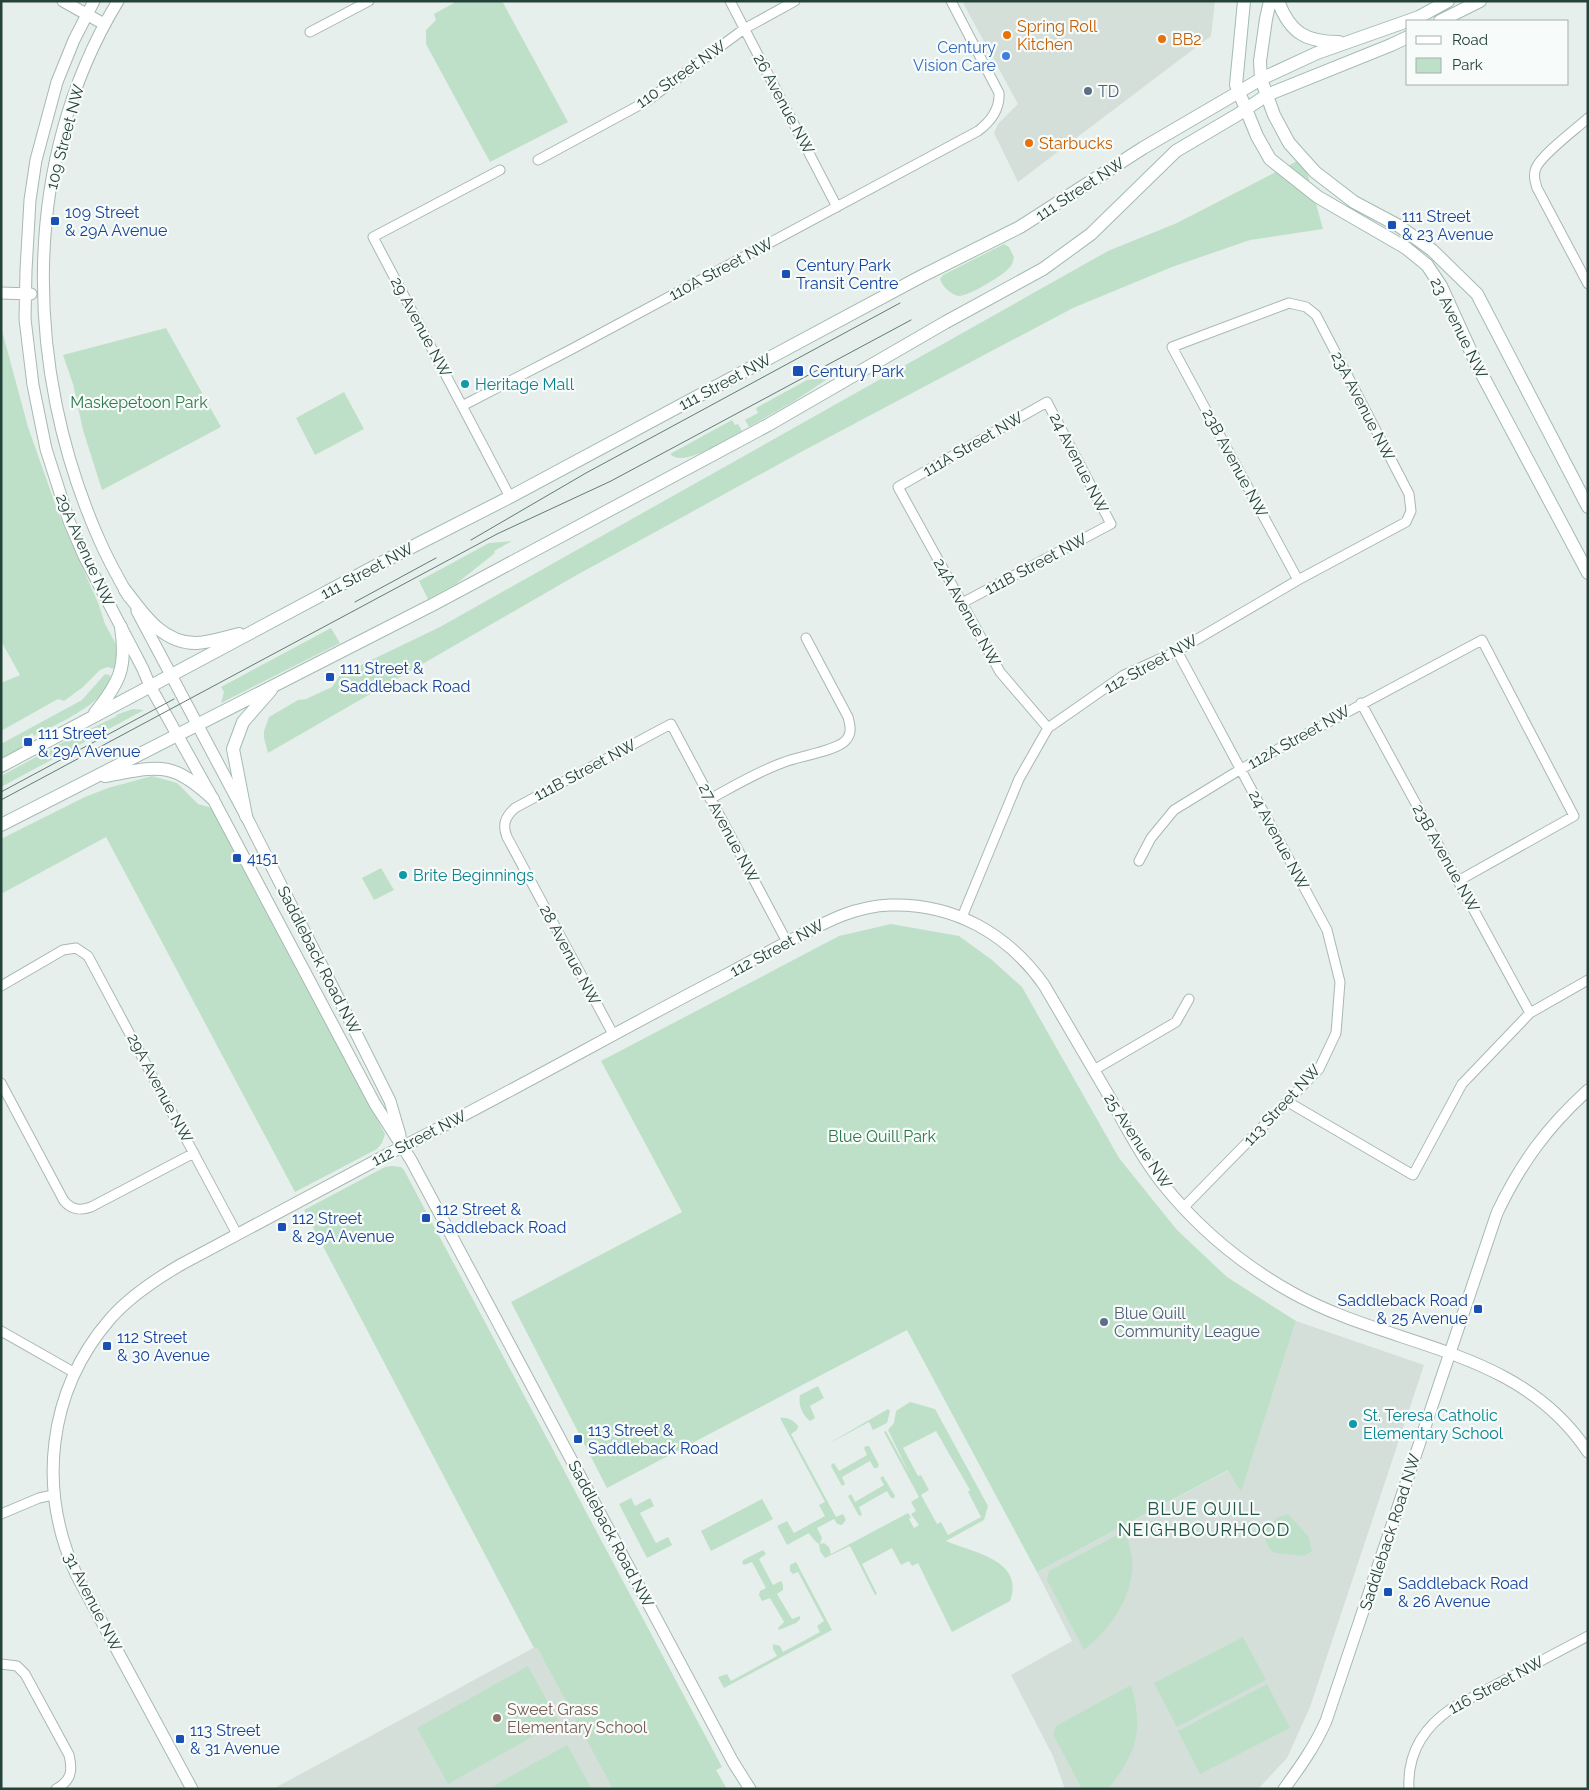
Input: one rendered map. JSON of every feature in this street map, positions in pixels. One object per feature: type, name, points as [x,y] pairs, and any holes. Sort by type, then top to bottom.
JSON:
[{"type":"main road","name":"23 Avenue NW","points":[[1244,1],[1236,85],[1257,136],[1270,159],[1318,197],[1406,248],[1427,265],[1441,286],[1477,365],[1588,573]]},
{"type":"main road","name":"23 Avenue NW","points":[[1270,1],[1260,61],[1261,79],[1274,115],[1289,143],[1315,172],[1354,202],[1406,230],[1432,250],[1477,294],[1588,507]]},
{"type":"main road","points":[[1278,1],[1283,15],[1294,30],[1311,40],[1347,42]]},
{"type":"main road","name":"111 Street NW","points":[[1410,20],[1448,1]]},
{"type":"main road","points":[[1442,20],[1480,1]]},
{"type":"main road","name":"111 Street NW","points":[[1,766],[510,497],[922,276],[1020,227],[1143,148],[1238,91],[1317,54],[1406,22]]},
{"type":"main road","name":"111 Street NW","points":[[1,825],[434,604],[768,425],[946,322],[1043,269],[1091,234],[1176,151],[1237,115],[1267,94],[1406,38]]},
{"type":"main road","points":[[125,590],[151,623],[166,634],[180,640],[196,643],[259,629]]},
{"type":"main road","points":[[91,718],[112,692],[120,674],[124,651],[120,627]]},
{"type":"main road","points":[[246,816],[233,749],[243,722],[277,684]]},
{"type":"main road","points":[[95,777],[157,767],[178,773],[196,783],[212,798]]},
{"type":"street","points":[[63,1],[104,24]]},
{"type":"street","name":"109 Street NW","points":[[25,294],[28,222],[36,160],[57,82],[74,40],[94,1]]},
{"type":"street","name":"109 Street NW","points":[[42,295],[47,214],[58,149],[76,88],[104,24],[118,1]]},
{"type":"street","points":[[310,32],[370,1]]},
{"type":"street","name":"26 Avenue NW","points":[[730,1],[837,206]]},
{"type":"street","name":"110 Street NW","points":[[538,160],[647,101],[744,29],[796,1]]},
{"type":"street","name":"110A Street NW","points":[[462,406],[978,131],[992,118],[999,101],[999,93],[951,1]]},
{"type":"street","points":[[1588,118],[1542,159],[1534,174],[1537,188],[1588,284]]},
{"type":"street","name":"29 Avenue NW","points":[[500,170],[373,237],[510,497]]},
{"type":"street","points":[[1,293],[42,295]]},
{"type":"street","name":"29A Avenue NW","points":[[25,294],[27,342],[33,385],[39,420],[56,484],[84,556],[120,627],[144,669],[150,686],[177,734]]},
{"type":"street","name":"29A Avenue NW","points":[[42,295],[48,360],[74,474],[94,527],[125,590],[197,724]]},
{"type":"street","name":"23A Avenue NW","points":[[1172,347],[1289,303],[1306,307],[1316,315],[1409,494],[1411,511]]},
{"type":"street","name":"23B Avenue NW","points":[[1172,347],[1298,580]]},
{"type":"street","name":"111A Street NW","points":[[898,487],[1047,402]]},
{"type":"street","name":"24 Avenue NW","points":[[1047,402],[1110,524]]},
{"type":"street","name":"24A Avenue NW","points":[[898,487],[1000,672],[1048,728]]},
{"type":"street","name":"112 Street NW","points":[[75,1373],[92,1343],[111,1318],[135,1296],[173,1269],[787,942],[830,920],[858,910],[875,907],[890,905],[922,907],[962,917],[1019,779],[1048,728],[1124,675],[1177,651],[1298,580],[1406,522],[1411,511]]},
{"type":"street","name":"111B Street NW","points":[[962,603],[1110,524]]},
{"type":"street","points":[[710,799],[746,779],[783,762],[838,746],[848,736],[850,732],[848,717],[806,638]]},
{"type":"street","name":"112A Street NW","points":[[1139,861],[1151,838],[1174,810],[1241,769],[1361,703],[1482,640],[1574,816],[1458,881]]},
{"type":"street","name":"24 Avenue NW","points":[[1177,651],[1327,930],[1340,982]]},
{"type":"street","name":"23B Avenue NW","points":[[1361,703],[1530,1013]]},
{"type":"street","name":"Saddleback Road NW","points":[[197,724],[246,816],[390,1101],[404,1146]]},
{"type":"street","name":"111B Street NW","points":[[504,822],[515,808],[671,724]]},
{"type":"street","name":"27 Avenue NW","points":[[671,724],[787,942]]},
{"type":"street","name":"Saddleback Road NW","points":[[177,734],[375,1104],[404,1146],[733,1762],[750,1789]]},
{"type":"street","name":"28 Avenue NW","points":[[504,822],[507,838],[613,1034]]},
{"type":"street","name":"25 Avenue NW","points":[[962,917],[991,931],[1014,949],[1035,971],[1142,1154],[1184,1208],[1219,1243],[1290,1292],[1345,1317],[1427,1344],[1497,1372],[1532,1393],[1569,1427],[1588,1452]]},
{"type":"street","name":"29A Avenue NW","points":[[1,986],[59,952],[76,948],[84,952],[93,962],[237,1234]]},
{"type":"street","points":[[1288,1102],[1413,1175],[1462,1084],[1530,1013],[1588,980]]},
{"type":"street","name":"113 Street NW","points":[[1184,1208],[1320,1069],[1336,1033],[1340,982]]},
{"type":"street","points":[[1094,1070],[1176,1022],[1189,999]]},
{"type":"street","points":[[1,1083],[64,1201],[76,1210],[91,1207],[194,1153]]},
{"type":"street","name":"Saddleback Road NW","points":[[1284,1789],[1317,1741],[1326,1721],[1493,1223],[1516,1175],[1548,1130],[1588,1090]]},
{"type":"street","points":[[1,1331],[75,1373]]},
{"type":"street","name":"31 Avenue NW","points":[[75,1373],[65,1397],[57,1428],[53,1456],[54,1495],[61,1533],[77,1576],[192,1789]]},
{"type":"street","points":[[1,1514],[39,1498],[54,1495]]},
{"type":"street","name":"116 Street NW","points":[[1410,1789],[1414,1753],[1428,1728],[1443,1714],[1588,1636]]},
{"type":"street","points":[[1,1664],[17,1666],[25,1674],[69,1756],[72,1768],[71,1775],[65,1783],[56,1789]]},
{"type":"shaded area","points":[[962,1],[1215,1],[1211,36],[1018,182],[994,133],[998,124],[1018,104]]},
{"type":"shaded area","points":[[1296,1321],[1424,1365],[1310,1707],[1287,1758],[1258,1789],[1065,1789],[1053,1756],[1011,1675],[1072,1641],[1037,1572],[1229,1470],[1241,1491]]},
{"type":"shaded area","name":"Sweet Grass Elementary School","points":[[548,1640],[628,1789],[273,1789]]},
{"type":"green space","points":[[454,1],[502,1],[568,122],[490,162],[426,44],[426,30],[436,20],[434,14],[454,3]]},
{"type":"green space","points":[[1303,158],[1323,229],[1250,240],[1172,267],[1073,308],[801,452],[575,576],[268,753],[264,731],[269,717],[298,700],[306,699],[332,687],[340,675],[440,627],[1108,251],[1177,223]]},
{"type":"green space","points":[[1004,244],[1009,247],[1014,257],[1011,266],[1006,271],[994,280],[964,295],[959,296],[947,290],[940,279],[943,275]]},
{"type":"green space","points":[[1,327],[28,427],[58,512],[99,605],[105,624],[118,648],[115,669],[107,667],[100,670],[83,687],[64,701],[58,699],[1,731],[1,683],[20,675],[1,641]]},
{"type":"green space","name":"Maskepetoon Park","points":[[166,328],[221,427],[102,490],[83,430],[73,384],[63,355]]},
{"type":"green space","points":[[825,378],[826,380],[793,402],[749,427],[745,420],[758,413],[756,408],[807,380]]},
{"type":"green space","points":[[344,392],[364,429],[315,455],[296,418]]},
{"type":"green space","points":[[732,420],[735,425],[738,424],[742,431],[695,455],[676,458],[670,454]]},
{"type":"green space","points":[[512,541],[494,551],[495,553],[456,584],[428,599],[419,581],[489,543]]},
{"type":"green space","points":[[331,628],[340,643],[221,703],[224,692],[221,687]]},
{"type":"green space","points":[[105,674],[110,675],[109,684],[93,703],[34,736],[32,733],[27,737],[30,744],[1,758],[1,744],[82,700]]},
{"type":"green space","points":[[133,709],[144,710],[1,787],[1,776],[116,715]]},
{"type":"green space","points":[[152,776],[177,783],[198,804],[212,808],[385,1134],[382,1143],[377,1149],[295,1192],[106,837],[1,894],[1,839],[85,797],[108,788]]},
{"type":"green space","points":[[381,868],[394,890],[374,900],[362,878]]},
{"type":"green space","name":"Blue Quill Park","points":[[891,924],[959,936],[992,960],[1022,987],[1119,1158],[1177,1230],[1227,1277],[1296,1321],[1241,1492],[1228,1470],[1037,1572],[907,1330],[607,1488],[511,1302],[682,1212],[601,1061],[839,936]]},
{"type":"green space","points":[[385,1167],[401,1167],[404,1170],[722,1767],[716,1770],[727,1789],[613,1789],[537,1647],[534,1648],[304,1210]]},
{"type":"green space","points":[[818,1386],[824,1398],[810,1406],[815,1418],[810,1421],[801,1409],[800,1395]]},
{"type":"green space","points":[[910,1402],[935,1409],[988,1506],[984,1520],[946,1541],[983,1554],[994,1560],[1004,1567],[1010,1576],[1013,1587],[1010,1601],[952,1632],[918,1563],[912,1566],[909,1561],[901,1565],[892,1548],[862,1564],[877,1594],[875,1595],[850,1546],[825,1558],[820,1551],[819,1544],[809,1533],[787,1545],[777,1526],[787,1521],[794,1533],[825,1516],[819,1505],[825,1502],[780,1418],[790,1419],[798,1426],[797,1430],[791,1434],[836,1517],[843,1514],[846,1520],[842,1525],[837,1524],[834,1519],[817,1528],[822,1538],[820,1544],[824,1543],[829,1547],[831,1554],[908,1513],[914,1528],[919,1525],[911,1514],[916,1511],[911,1502],[919,1497],[884,1432],[886,1431],[909,1473],[888,1430],[894,1423],[896,1411]],"holes":[[[936,1431],[970,1490],[968,1492],[981,1517],[948,1535],[941,1522],[937,1524],[921,1495],[929,1490],[921,1475],[918,1476],[903,1448]]]},
{"type":"green space","points":[[888,1409],[890,1411],[887,1423],[873,1430],[869,1422],[826,1445]]},
{"type":"green space","points":[[869,1446],[879,1465],[877,1468],[874,1468],[870,1461],[842,1477],[845,1484],[842,1486],[831,1466],[832,1464],[834,1463],[839,1471],[867,1455],[864,1448]]},
{"type":"green space","points":[[883,1476],[895,1496],[894,1498],[891,1498],[887,1491],[859,1507],[862,1515],[859,1516],[848,1496],[851,1494],[855,1502],[884,1485],[880,1478]]},
{"type":"green space","points":[[631,1498],[635,1506],[650,1498],[654,1506],[640,1513],[656,1543],[668,1537],[672,1545],[647,1558],[619,1504]]},
{"type":"green space","points":[[762,1499],[773,1519],[711,1551],[701,1531]]},
{"type":"green space","points":[[1288,1514],[1309,1537],[1312,1551],[1304,1556],[1276,1553],[1270,1550],[1266,1541],[1264,1531],[1278,1517]]},
{"type":"green space","points":[[1125,1531],[1132,1562],[1130,1584],[1116,1616],[1093,1643],[1084,1650],[1047,1580],[1049,1571]]},
{"type":"green space","points":[[763,1550],[766,1554],[759,1559],[773,1585],[781,1581],[783,1585],[783,1590],[777,1594],[792,1619],[800,1616],[796,1623],[779,1630],[778,1628],[784,1622],[770,1598],[762,1601],[759,1595],[760,1591],[766,1588],[752,1562],[744,1565],[742,1563],[743,1560]]},
{"type":"green space","points":[[796,1562],[832,1630],[724,1688],[718,1677],[727,1674],[731,1681],[777,1656],[773,1649],[773,1644],[780,1646],[783,1652],[820,1632],[817,1626],[824,1621],[798,1572],[793,1574],[790,1571],[790,1565]]},
{"type":"green space","points":[[1243,1637],[1266,1680],[1177,1727],[1154,1683]]},
{"type":"green space","points":[[528,1666],[559,1722],[448,1784],[417,1728]]},
{"type":"green space","points":[[1267,1684],[1290,1728],[1200,1774],[1178,1731]]},
{"type":"green space","points":[[1131,1685],[1137,1715],[1137,1728],[1135,1740],[1126,1764],[1108,1789],[1082,1789],[1053,1734],[1056,1726]]},
{"type":"green space","points":[[567,1745],[592,1789],[488,1789]]},
{"type":"tram line","points":[[471,540],[586,473],[900,303]]},
{"type":"tram line","points":[[1,800],[497,534],[611,481],[911,320]]},
{"type":"tram line","points":[[355,602],[436,558]]},
{"type":"tram line","points":[[1,792],[174,699]]},
{"type":"place","name":"Spring Roll Kitchen","points":[[1007,35]]},
{"type":"place","name":"BB2","points":[[1162,39]]},
{"type":"place","name":"Century Vision Care","points":[[1006,56]]},
{"type":"place","name":"TD","points":[[1088,91]]},
{"type":"place","name":"Starbucks","points":[[1029,143]]},
{"type":"place","name":"109 Street & 29A Avenue","points":[[55,221]]},
{"type":"place","name":"111 Street & 23 Avenue","points":[[1392,225]]},
{"type":"place","name":"Century Park Transit Centre","points":[[786,274]]},
{"type":"place","name":"Century Park","points":[[798,371]]},
{"type":"place","name":"Heritage Mall","points":[[465,384]]},
{"type":"place","name":"111 Street & Saddleback Road","points":[[330,677]]},
{"type":"place","name":"111 Street & 29A Avenue","points":[[28,742]]},
{"type":"place","name":"4151","points":[[237,858]]},
{"type":"place","name":"Brite Beginnings","points":[[403,875]]},
{"type":"place","name":"112 Street & Saddleback Road","points":[[426,1218]]},
{"type":"place","name":"112 Street & 29A Avenue","points":[[282,1227]]},
{"type":"place","name":"Saddleback Road & 25 Avenue","points":[[1478,1309]]},
{"type":"place","name":"Blue Quill Community League","points":[[1104,1322]]},
{"type":"place","name":"112 Street & 30 Avenue","points":[[107,1346]]},
{"type":"place","name":"St. Teresa Catholic Elementary School","points":[[1353,1424]]},
{"type":"place","name":"113 Street & Saddleback Road","points":[[578,1439]]},
{"type":"place","name":"Saddleback Road & 26 Avenue","points":[[1388,1592]]},
{"type":"place","name":"Sweet Grass Elementary School","points":[[497,1718]]},
{"type":"place","name":"113 Street & 31 Avenue","points":[[180,1739]]},
{"type":"district","name":"BLUE QUILL NEIGHBOURHOOD","points":[[1204,1518]]}]
